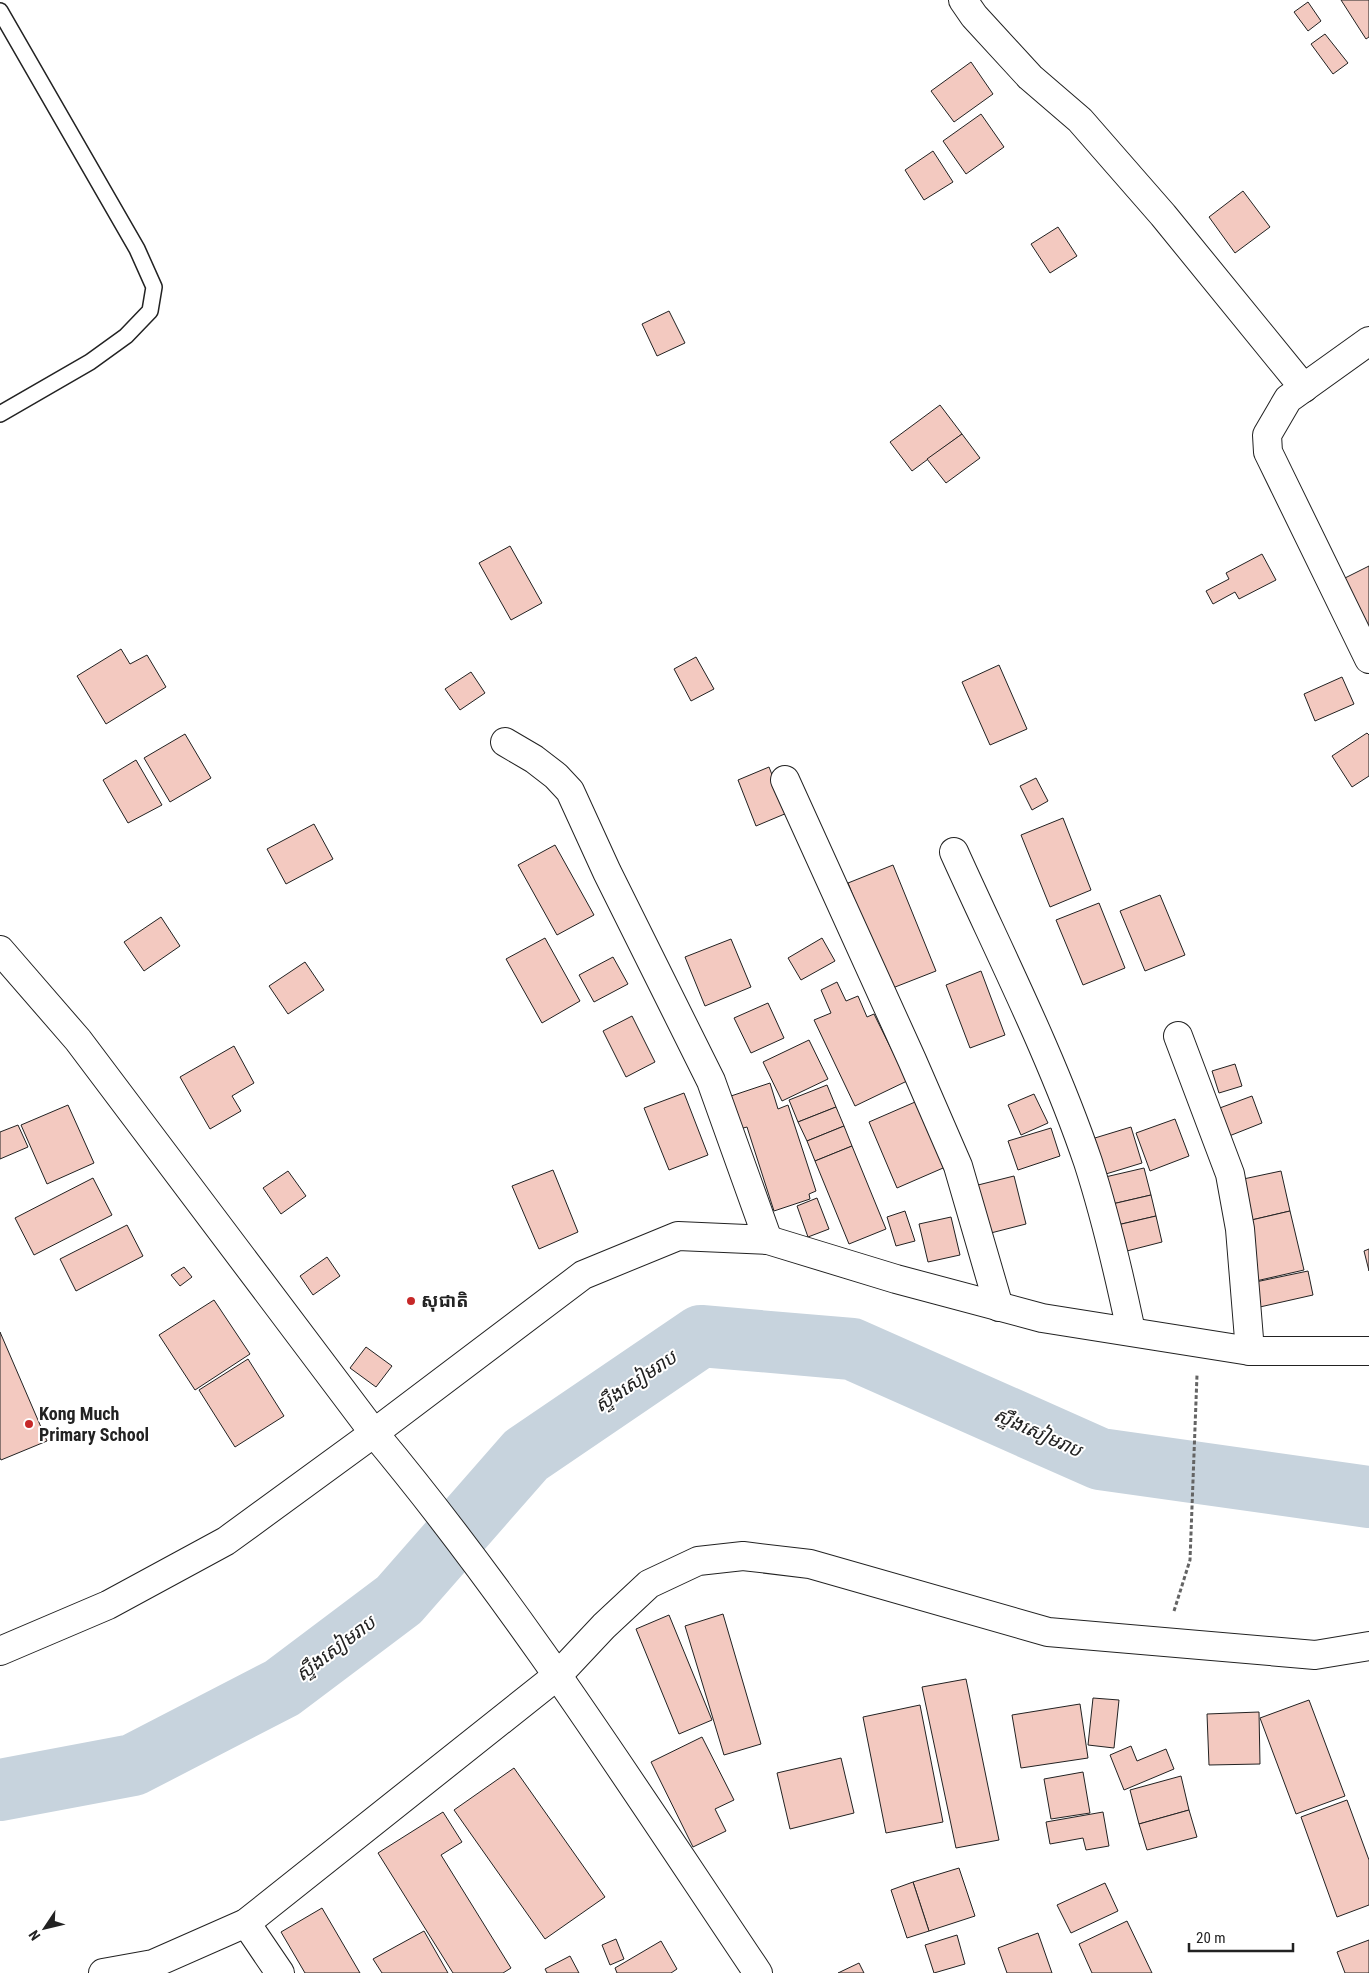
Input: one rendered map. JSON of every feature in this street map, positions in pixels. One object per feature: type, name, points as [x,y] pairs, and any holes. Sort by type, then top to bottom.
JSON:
[{"type":"main road","points":[[963,0],[974,16],[1030,77],[1086,128],[1163,216],[1304,388]]},
{"type":"main road","points":[[1369,341],[1288,399],[1267,435],[1268,452],[1369,659]]},
{"type":"main road","points":[[505,742],[534,758],[556,776],[570,791],[607,872],[711,1081],[768,1240]]},
{"type":"main road","points":[[785,780],[958,1166],[999,1307]]},
{"type":"main road","points":[[954,852],[1053,1072],[1088,1162],[1113,1248],[1131,1331]]},
{"type":"main road","points":[[0,950],[78,1040],[374,1433],[514,1613],[558,1675],[758,1973]]},
{"type":"main road","points":[[1178,1036],[1230,1174],[1240,1229],[1250,1351]]},
{"type":"main road","points":[[0,1651],[108,1605],[226,1541],[374,1433],[583,1275],[678,1236],[768,1240],[896,1280],[1042,1318],[1250,1351],[1369,1351]]},
{"type":"main road","points":[[103,1973],[153,1964],[246,1923],[558,1675],[604,1626],[649,1584],[698,1561],[743,1556],[810,1564],[1048,1632],[1315,1655],[1369,1646]]},
{"type":"main road","points":[[246,1923],[280,1973]]},
{"type":"lane","points":[[0,11],[137,250],[154,287],[150,310],[126,336],[90,362],[0,414]]},
{"type":"path","points":[[1163,1643],[1190,1560],[1198,1342]]},
{"type":"building","points":[[1341,0],[1369,0],[1369,37],[1366,39]]},
{"type":"building","points":[[1308,2],[1321,21],[1308,31],[1294,12]]},
{"type":"building","points":[[1325,34],[1348,63],[1333,74],[1311,44]]},
{"type":"building","points":[[971,62],[993,94],[954,122],[931,91]]},
{"type":"building","points":[[981,114],[1004,147],[966,174],[943,141]]},
{"type":"building","points":[[933,151],[953,182],[924,200],[905,170]]},
{"type":"building","points":[[1243,191],[1270,227],[1235,253],[1209,217]]},
{"type":"building","points":[[1058,227],[1077,256],[1050,273],[1031,244]]},
{"type":"building","points":[[669,311],[685,343],[657,356],[642,324]]},
{"type":"building","points":[[940,405],[962,434],[912,471],[890,442]]},
{"type":"building","points":[[962,434],[980,458],[946,483],[927,459]]},
{"type":"building","points":[[510,546],[542,603],[511,620],[479,563]]},
{"type":"building","points":[[1262,554],[1276,580],[1239,599],[1235,592],[1213,604],[1206,591],[1229,579],[1226,573]]},
{"type":"building","points":[[1369,566],[1369,628],[1360,632],[1335,583]]},
{"type":"building","points":[[121,649],[130,664],[147,655],[166,687],[106,724],[77,676]]},
{"type":"building","points":[[696,657],[714,689],[691,701],[674,669]]},
{"type":"building","points":[[999,665],[1027,729],[990,745],[962,682]]},
{"type":"building","points":[[471,672],[485,693],[460,710],[445,689]]},
{"type":"building","points":[[1342,677],[1354,704],[1315,721],[1304,694]]},
{"type":"building","points":[[1367,733],[1369,735],[1369,776],[1352,787],[1332,756]]},
{"type":"building","points":[[185,734],[211,778],[170,802],[144,758]]},
{"type":"building","points":[[136,760],[162,805],[128,823],[103,780]]},
{"type":"building","points":[[769,767],[787,813],[756,826],[738,780]]},
{"type":"building","points":[[1036,778],[1048,801],[1032,810],[1020,786]]},
{"type":"building","points":[[1063,818],[1091,890],[1050,907],[1021,835]]},
{"type":"building","points":[[314,824],[333,859],[286,884],[267,849]]},
{"type":"building","points":[[555,845],[594,915],[557,935],[518,865]]},
{"type":"building","points":[[893,865],[936,971],[890,989],[848,883]]},
{"type":"building","points":[[1160,895],[1185,955],[1145,971],[1120,911]]},
{"type":"building","points":[[1099,903],[1125,968],[1083,985],[1056,920]]},
{"type":"building","points":[[161,917],[180,946],[144,971],[124,942]]},
{"type":"building","points":[[545,938],[580,1001],[542,1023],[506,959]]},
{"type":"building","points":[[822,938],[835,961],[801,980],[788,958]]},
{"type":"building","points":[[731,939],[751,987],[705,1006],[685,957]]},
{"type":"building","points":[[613,957],[628,984],[594,1002],[579,975]]},
{"type":"building","points":[[305,962],[324,990],[288,1014],[269,986]]},
{"type":"building","points":[[981,971],[1005,1035],[970,1048],[946,985]]},
{"type":"building","points":[[837,982],[846,1001],[858,996],[867,1017],[874,1014],[907,1081],[855,1106],[814,1020],[831,1013],[821,990]]},
{"type":"building","points":[[768,1003],[784,1038],[751,1053],[734,1018]]},
{"type":"building","points":[[632,1016],[655,1062],[626,1077],[603,1031]]},
{"type":"building","points":[[809,1040],[828,1079],[782,1101],[763,1062]]},
{"type":"building","points":[[234,1046],[254,1083],[232,1096],[241,1111],[210,1129],[180,1077]]},
{"type":"building","points":[[1235,1064],[1242,1086],[1219,1093],[1212,1071]]},
{"type":"building","points":[[770,1083],[778,1109],[788,1105],[816,1191],[809,1194],[810,1199],[774,1211],[747,1127],[732,1131],[722,1099]]},
{"type":"building","points":[[827,1085],[836,1107],[798,1122],[789,1100]]},
{"type":"building","points":[[684,1093],[708,1155],[669,1170],[644,1108]]},
{"type":"building","points":[[1034,1094],[1048,1123],[1021,1135],[1008,1105]]},
{"type":"building","points":[[1252,1096],[1262,1123],[1219,1140],[1209,1112]]},
{"type":"building","points":[[922,1099],[950,1165],[897,1188],[869,1122]]},
{"type":"building","points":[[68,1105],[94,1163],[47,1184],[21,1125]]},
{"type":"building","points":[[836,1107],[844,1126],[807,1141],[798,1122]]},
{"type":"building","points":[[1175,1119],[1189,1156],[1150,1171],[1136,1133]]},
{"type":"building","points":[[18,1125],[28,1147],[0,1159],[0,1132]]},
{"type":"building","points":[[844,1126],[852,1146],[815,1161],[807,1141]]},
{"type":"building","points":[[1131,1127],[1142,1163],[1096,1177],[1085,1141]]},
{"type":"building","points":[[1051,1128],[1060,1156],[1018,1170],[1008,1141]]},
{"type":"building","points":[[852,1146],[886,1229],[849,1244],[815,1161]]},
{"type":"building","points":[[1144,1168],[1151,1195],[1108,1205],[1101,1178]]},
{"type":"building","points":[[553,1170],[578,1232],[539,1249],[512,1186]]},
{"type":"building","points":[[288,1171],[306,1196],[281,1214],[263,1188]]},
{"type":"building","points":[[1281,1171],[1290,1211],[1243,1222],[1234,1181]]},
{"type":"building","points":[[1014,1176],[1026,1224],[983,1235],[970,1187]]},
{"type":"building","points":[[93,1178],[112,1215],[34,1255],[15,1218]]},
{"type":"building","points":[[1151,1195],[1156,1216],[1113,1226],[1108,1205]]},
{"type":"building","points":[[817,1198],[829,1229],[808,1237],[797,1206]]},
{"type":"building","points":[[905,1211],[915,1241],[896,1246],[887,1217]]},
{"type":"building","points":[[1290,1211],[1304,1270],[1256,1281],[1243,1222]]},
{"type":"building","points":[[1156,1216],[1162,1242],[1119,1253],[1113,1226]]},
{"type":"building","points":[[951,1217],[960,1255],[928,1262],[919,1224]]},
{"type":"building","points":[[127,1225],[143,1256],[76,1291],[60,1259]]},
{"type":"building","points":[[1369,1249],[1369,1271],[1364,1251]]},
{"type":"building","points":[[327,1257],[340,1276],[313,1295],[300,1276]]},
{"type":"building","points":[[184,1267],[192,1277],[180,1286],[171,1275]]},
{"type":"building","points":[[1308,1271],[1313,1295],[1251,1309],[1246,1284]]},
{"type":"building","points":[[214,1300],[250,1354],[195,1390],[159,1335]]},
{"type":"building","points":[[0,1332],[47,1441],[1,1460],[0,1458]]},
{"type":"building","points":[[366,1347],[392,1366],[376,1387],[350,1368]]},
{"type":"building","points":[[248,1359],[284,1416],[235,1447],[199,1390]]},
{"type":"building","points":[[723,1614],[761,1744],[724,1755],[685,1626]]},
{"type":"building","points":[[669,1615],[712,1720],[679,1734],[636,1629]]},
{"type":"building","points":[[966,1679],[999,1840],[956,1848],[922,1687]]},
{"type":"building","points":[[1093,1698],[1119,1700],[1114,1748],[1088,1745]]},
{"type":"building","points":[[1309,1700],[1345,1796],[1296,1814],[1260,1718]]},
{"type":"building","points":[[1080,1704],[1088,1758],[1021,1768],[1012,1715]]},
{"type":"building","points":[[920,1705],[943,1822],[886,1833],[863,1717]]},
{"type":"building","points":[[1259,1712],[1260,1764],[1209,1765],[1207,1714]]},
{"type":"building","points":[[702,1737],[734,1800],[715,1809],[726,1831],[693,1847],[651,1762]]},
{"type":"building","points":[[1131,1746],[1137,1761],[1166,1749],[1174,1769],[1124,1790],[1110,1755]]},
{"type":"building","points":[[841,1758],[854,1813],[790,1829],[777,1773]]},
{"type":"building","points":[[514,1768],[605,1897],[545,1939],[454,1810]]},
{"type":"building","points":[[1083,1772],[1090,1813],[1051,1819],[1044,1779]]},
{"type":"building","points":[[1181,1776],[1189,1810],[1139,1824],[1130,1790]]},
{"type":"building","points":[[1347,1800],[1369,1860],[1369,1905],[1337,1917],[1301,1817]]},
{"type":"building","points":[[1189,1810],[1197,1837],[1147,1850],[1139,1824]]},
{"type":"building","points":[[443,1812],[462,1842],[441,1855],[511,1968],[503,1973],[453,1973],[378,1853]]},
{"type":"building","points":[[1103,1812],[1109,1846],[1086,1850],[1083,1838],[1050,1844],[1046,1822]]},
{"type":"building","points":[[959,1868],[975,1916],[929,1931],[913,1882]]},
{"type":"building","points":[[913,1882],[929,1931],[907,1938],[891,1890]]},
{"type":"building","points":[[1105,1883],[1118,1911],[1071,1933],[1057,1905]]},
{"type":"building","points":[[322,1908],[360,1973],[305,1973],[281,1932]]},
{"type":"building","points":[[1127,1921],[1152,1973],[1092,1973],[1079,1944]]},
{"type":"building","points":[[424,1931],[448,1973],[382,1973],[373,1959]]},
{"type":"building","points":[[1038,1933],[1052,1973],[1007,1973],[998,1948]]},
{"type":"building","points":[[957,1935],[965,1964],[934,1973],[925,1945]]},
{"type":"building","points":[[616,1939],[624,1959],[610,1965],[602,1945]]},
{"type":"building","points":[[1369,1940],[1369,1973],[1345,1973],[1337,1952]]},
{"type":"building","points":[[661,1941],[677,1969],[671,1973],[617,1973],[615,1968]]},
{"type":"building","points":[[570,1956],[579,1973],[547,1973],[545,1969]]},
{"type":"building","points":[[859,1963],[864,1973],[838,1973]]},
{"type":"waterway","name":"ស្ទឹងសៀមរាប","points":[[0,1790],[133,1765],[282,1688],[399,1600],[526,1455],[701,1336],[852,1349],[1100,1459],[1369,1497]]},
{"type":"place","name":"សុជាតិ","points":[[411,1301]]},
{"type":"place","name":"Kong Much Primary School","points":[[29,1424]]}]
